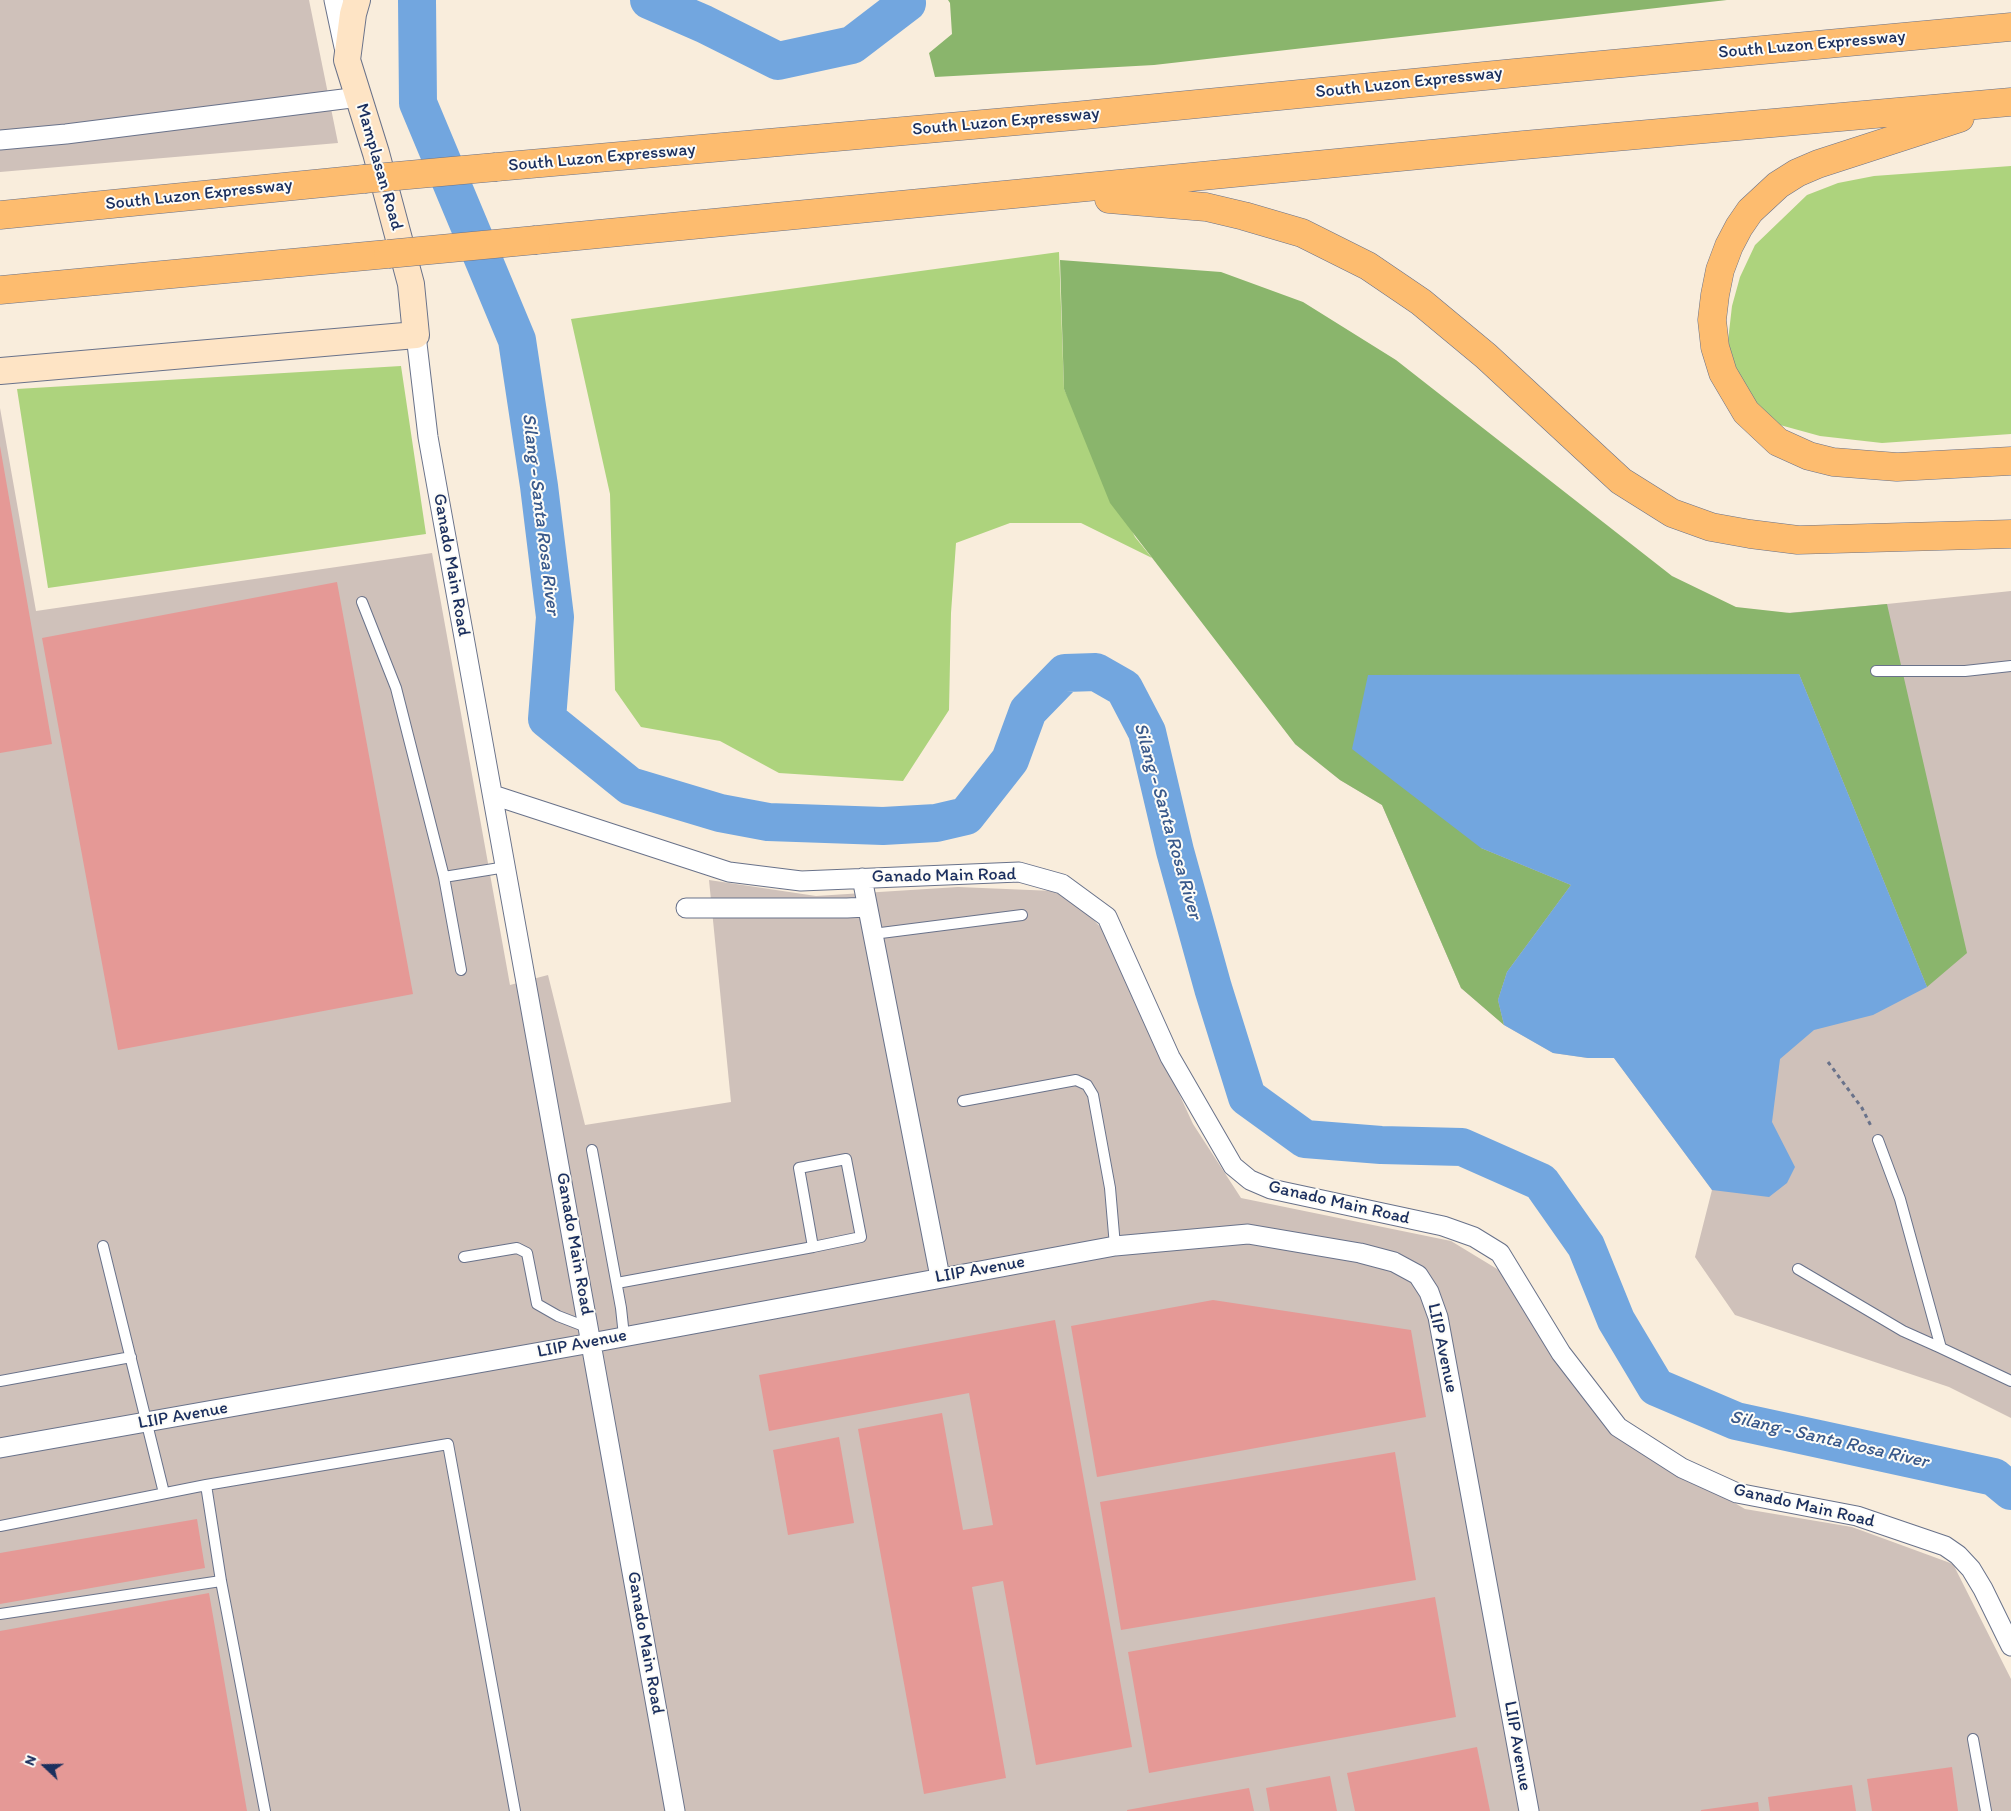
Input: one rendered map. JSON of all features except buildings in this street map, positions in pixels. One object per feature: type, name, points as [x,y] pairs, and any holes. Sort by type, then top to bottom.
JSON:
[{"type":"highway","name":"South Luzon Expressway","points":[[0,215],[364,179],[1074,116],[2011,27]]},
{"type":"highway","points":[[0,290],[1040,193],[1515,146],[2010,102]]},
{"type":"highway","points":[[2010,102],[1848,154],[1798,173],[1778,186],[1750,211],[1729,246],[1714,295],[1712,320],[1715,347],[1723,373],[1737,400],[1756,423],[1778,442],[1791,449],[1833,462],[1862,466],[1897,467],[2011,461]]},
{"type":"highway","points":[[1040,193],[1206,207],[1302,233],[1368,266],[1421,302],[1486,356],[1621,482],[1672,513],[1703,524],[1750,534],[1798,540],[2011,534]]},
{"type":"street","points":[[334,0],[347,60]]},
{"type":"street","name":"Mamplasan Road","points":[[357,0],[353,14],[347,60],[411,284],[416,335]]},
{"type":"street","points":[[0,140],[66,134],[359,97]]},
{"type":"street","points":[[0,370],[416,335]]},
{"type":"street","name":"Ganado Main Road","points":[[416,335],[428,437],[675,1811]]},
{"type":"street","name":"Ganado Main Road","points":[[493,795],[729,872],[801,881],[1020,872],[1062,884],[1108,917],[1170,1057],[1233,1166],[1250,1180],[1270,1189],[1443,1226],[1474,1237],[1500,1253],[1561,1353],[1618,1427],[1682,1468],[1737,1494],[1856,1516],[1945,1546],[1958,1555],[1971,1569],[2011,1646]]},
{"type":"street","points":[[862,878],[940,1277]]},
{"type":"street","points":[[686,908],[867,907]]},
{"type":"street","name":"LIIP Avenue","points":[[0,1448],[147,1422],[590,1335],[624,1336],[1115,1246],[1248,1234],[1360,1253],[1394,1262],[1418,1275],[1429,1292],[1438,1317],[1529,1811]]},
{"type":"lane","points":[[362,602],[396,688],[444,877],[461,970]]},
{"type":"lane","points":[[1876,671],[1965,671],[2011,666]]},
{"type":"lane","points":[[444,877],[506,867]]},
{"type":"lane","points":[[873,934],[1022,914]]},
{"type":"lane","points":[[963,1101],[1076,1080],[1087,1085],[1093,1095],[1110,1188],[1115,1246]]},
{"type":"lane","points":[[1878,1140],[1900,1200],[1941,1348]]},
{"type":"lane","points":[[592,1150],[624,1336]]},
{"type":"lane","points":[[616,1283],[813,1247],[861,1238],[846,1159],[798,1168],[813,1247]]},
{"type":"lane","points":[[103,1246],[164,1493]]},
{"type":"lane","points":[[464,1257],[517,1248],[527,1253],[537,1304],[590,1335]]},
{"type":"lane","points":[[1798,1269],[1903,1331],[2011,1381]]},
{"type":"lane","points":[[0,1381],[131,1357]]},
{"type":"lane","points":[[0,1526],[206,1485],[448,1444],[515,1811]]},
{"type":"lane","points":[[206,1485],[265,1811]]},
{"type":"lane","points":[[0,1614],[222,1581]]},
{"type":"lane","points":[[1973,1739],[1986,1811]]},
{"type":"path","points":[[1828,1062],[1862,1108],[1878,1140]]},
{"type":"shaded area","points":[[0,0],[309,0],[338,143],[0,172]]},
{"type":"shaded area","points":[[0,408],[36,611],[432,553],[510,985],[548,975],[585,1125],[731,1102],[709,880],[816,896],[958,887],[1054,891],[1087,913],[1104,931],[1193,1124],[1241,1198],[1451,1241],[1507,1275],[1543,1342],[1622,1438],[1745,1509],[1852,1527],[1953,1564],[2011,1679],[2011,1811],[0,1811]]},
{"type":"shaded area","points":[[2011,591],[2011,1418],[1949,1387],[1735,1315],[1695,1257],[1712,1190],[1614,1058],[1588,1058],[1553,1053],[1504,1025],[1461,988],[1382,805],[1340,780],[1295,744],[1328,654],[1887,604]]},
{"type":"green space","points":[[948,0],[1727,0],[1154,65],[935,77],[929,53],[952,34],[950,3]]},
{"type":"green space","points":[[2011,166],[2011,434],[1882,443],[1820,436],[1780,425],[1750,400],[1735,369],[1728,341],[1732,306],[1740,277],[1755,245],[1807,195],[1838,183],[1874,176]]},
{"type":"green space","points":[[1059,252],[1064,389],[1135,537],[1152,558],[1081,523],[1010,523],[956,543],[951,613],[949,710],[903,781],[779,773],[720,741],[641,727],[615,690],[610,494],[571,319]]},
{"type":"green space","points":[[1060,260],[1221,272],[1303,302],[1396,360],[1672,576],[1736,607],[1790,613],[1887,604],[1967,953],[1927,987],[1799,674],[1481,848],[1571,885],[1507,972],[1498,1000],[1504,1025],[1461,988],[1382,805],[1340,780],[1295,744],[1110,503],[1064,389]]},
{"type":"green space","points":[[401,366],[426,534],[48,588],[17,389]]},
{"type":"water","points":[[1799,674],[1927,987],[1873,1015],[1814,1030],[1780,1059],[1772,1122],[1795,1167],[1787,1183],[1769,1197],[1712,1190],[1614,1058],[1588,1058],[1553,1053],[1504,1025],[1498,1000],[1507,972],[1571,885],[1481,848],[1352,749],[1368,675]]},
{"type":"waterway","name":"Silang - Santa Rosa River","points":[[417,0],[418,103],[517,340],[539,486],[555,617],[547,719],[630,786],[720,813],[768,822],[883,826],[936,823],[966,816],[1010,760],[1028,711],[1065,673],[1096,672],[1124,688],[1147,732],[1175,851],[1213,988],[1247,1097],[1305,1139],[1381,1145],[1462,1147],[1541,1182],[1586,1246],[1616,1320],[1656,1387],[1736,1421],[1994,1477],[2011,1491]]},
{"type":"waterway","name":"Silang - Santa Rosa River","points":[[649,0],[704,24],[778,61],[852,45],[907,3],[905,0]]}]
